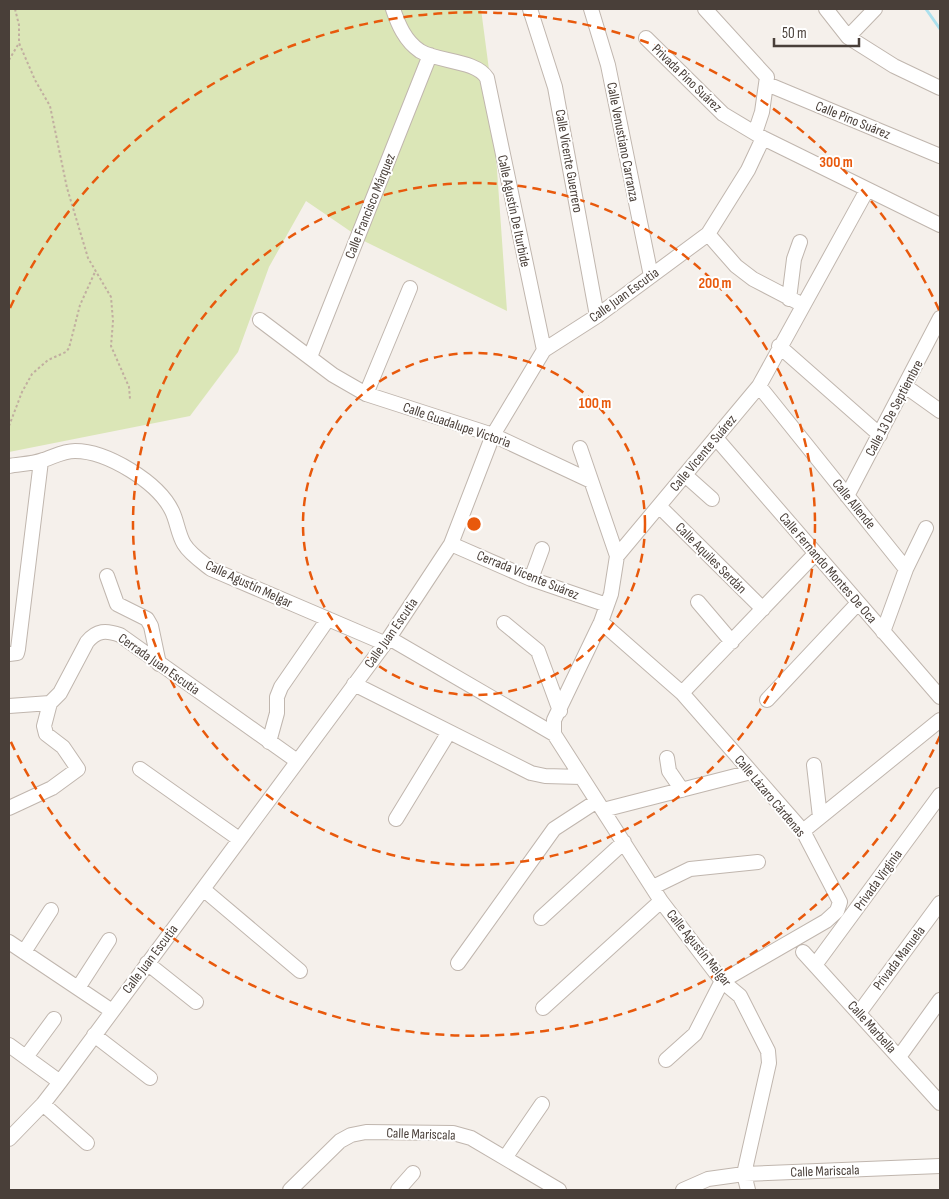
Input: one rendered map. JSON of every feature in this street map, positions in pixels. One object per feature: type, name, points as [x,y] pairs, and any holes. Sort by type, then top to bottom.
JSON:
[{"type":"street","points":[[393,9],[398,24],[412,44],[430,55]]},
{"type":"street","name":"Calle Vicente Guerrero","points":[[530,9],[556,87],[596,316]]},
{"type":"street","name":"Calle Venustiano Carranza","points":[[591,9],[608,65],[651,276]]},
{"type":"street","points":[[706,9],[765,74],[767,84],[759,135]]},
{"type":"street","points":[[826,9],[848,37],[894,66],[940,88]]},
{"type":"street","points":[[848,37],[875,9]]},
{"type":"street","name":"Privada Pino Suárez","points":[[646,38],[723,114],[759,135],[940,225]]},
{"type":"street","name":"Calle Agustín De Iturbide","points":[[430,55],[483,72],[489,88],[544,350]]},
{"type":"street","name":"Calle Francisco Márquez","points":[[310,357],[430,55]]},
{"type":"street","name":"Calle Pino Suárez","points":[[767,84],[940,156]]},
{"type":"street","name":"Calle Juan Escutia","points":[[9,1139],[43,1104],[60,1082],[147,962],[387,641],[451,544],[493,435],[544,350],[596,316],[708,234],[748,170],[759,135]]},
{"type":"street","name":"Calle Vicente Suárez","points":[[617,556],[759,386],[779,346],[867,190]]},
{"type":"street","points":[[708,234],[736,266],[752,279],[803,305]]},
{"type":"street","points":[[789,299],[794,259],[800,242]]},
{"type":"street","points":[[366,394],[410,288]]},
{"type":"street","name":"Calle 13 De Septiembre","points":[[847,496],[940,318]]},
{"type":"street","name":"Calle Guadalupe Victoria","points":[[260,320],[333,375],[366,394],[493,435],[592,481]]},
{"type":"street","points":[[779,346],[880,435]]},
{"type":"street","name":"Calle Allende","points":[[759,386],[906,569]]},
{"type":"street","points":[[905,386],[940,410]]},
{"type":"street","name":"Calle Fernando Montes De Oca","points":[[716,438],[940,697]]},
{"type":"street","points":[[556,722],[601,622],[611,594],[617,556],[580,448]]},
{"type":"street","name":"Calle Agustín Melgar","points":[[9,466],[41,461],[59,453],[74,450],[99,454],[127,468],[151,486],[171,510],[184,544],[196,558],[211,569],[328,619],[387,641],[556,722],[581,777],[662,901],[722,981],[740,996],[770,1058],[744,1174],[748,1190]]},
{"type":"street","points":[[9,654],[17,653],[18,649],[41,461]]},
{"type":"street","points":[[685,475],[712,499]]},
{"type":"street","name":"Calle Aquiles Serdán","points":[[659,506],[762,609]]},
{"type":"street","points":[[883,632],[906,569],[926,528]]},
{"type":"street","name":"Cerrada Vicente Suárez","points":[[451,544],[531,579],[607,605]]},
{"type":"street","points":[[531,579],[542,549]]},
{"type":"street","points":[[682,694],[815,554]]},
{"type":"street","points":[[107,576],[117,604],[147,619],[151,626],[159,664]]},
{"type":"street","points":[[698,602],[732,642]]},
{"type":"street","points":[[766,700],[858,603]]},
{"type":"street","points":[[269,742],[277,713],[278,696],[281,687],[328,619]]},
{"type":"street","name":"Calle Lázaro Cárdenas","points":[[601,622],[682,694],[803,831],[840,902],[837,911],[826,921],[722,981]]},
{"type":"street","points":[[504,623],[538,651],[556,722]]},
{"type":"street","name":"Cerrada Juan Escutia","points":[[9,808],[52,788],[73,775],[78,769],[63,748],[44,731],[50,703],[60,692],[87,642],[92,636],[101,631],[120,635],[297,761]]},
{"type":"street","points":[[354,684],[531,773],[545,776],[581,777]]},
{"type":"street","points":[[9,706],[50,703]]},
{"type":"street","points":[[803,831],[940,720]]},
{"type":"street","points":[[396,819],[449,732]]},
{"type":"street","points":[[667,758],[669,771],[682,790]]},
{"type":"street","points":[[814,765],[820,817]]},
{"type":"street","points":[[140,769],[239,839]]},
{"type":"street","points":[[458,963],[554,829],[600,806],[682,790],[751,772]]},
{"type":"street","name":"Privada Virginia","points":[[815,965],[940,795]]},
{"type":"street","points":[[541,918],[624,842]]},
{"type":"street","points":[[653,887],[690,869],[758,862]]},
{"type":"street","points":[[203,889],[300,971]]},
{"type":"street","points":[[543,1008],[662,901]]},
{"type":"street","name":"Privada Manuela","points":[[858,1013],[940,903]]},
{"type":"street","points":[[24,952],[51,910]]},
{"type":"street","points":[[78,988],[109,940]]},
{"type":"street","points":[[9,942],[112,1011]]},
{"type":"street","name":"Calle Marbella","points":[[804,952],[940,1103]]},
{"type":"street","points":[[147,962],[196,1002]]},
{"type":"street","points":[[666,1060],[695,1034],[722,981]]},
{"type":"street","points":[[899,1057],[940,1000]]},
{"type":"street","points":[[26,1057],[54,1019]]},
{"type":"street","points":[[94,1035],[150,1078]]},
{"type":"street","points":[[9,1045],[60,1082]]},
{"type":"street","points":[[43,1104],[88,1143]]},
{"type":"street","points":[[506,1158],[542,1104]]},
{"type":"street","name":"Calle Mariscala","points":[[290,1190],[340,1141],[351,1135],[366,1132],[453,1133],[471,1138],[559,1190]]},
{"type":"street","name":"Calle Mariscala","points":[[682,1190],[708,1179],[744,1174],[940,1166]]},
{"type":"street","points":[[398,1190],[413,1173]]},
{"type":"path","points":[[15,9],[19,24],[19,43],[34,80],[50,106],[67,188],[88,258],[111,297],[113,321],[111,346],[130,387],[130,399]]},
{"type":"path","points":[[9,60],[19,43]]},
{"type":"path","points":[[9,426],[32,374],[48,360],[66,352],[69,348],[80,305],[95,272]]},
{"type":"green space","points":[[9,9],[481,9],[491,85],[507,311],[366,242],[306,201],[269,267],[238,352],[190,416],[9,452]]},
{"type":"waterway","points":[[926,9],[940,29]]}]
